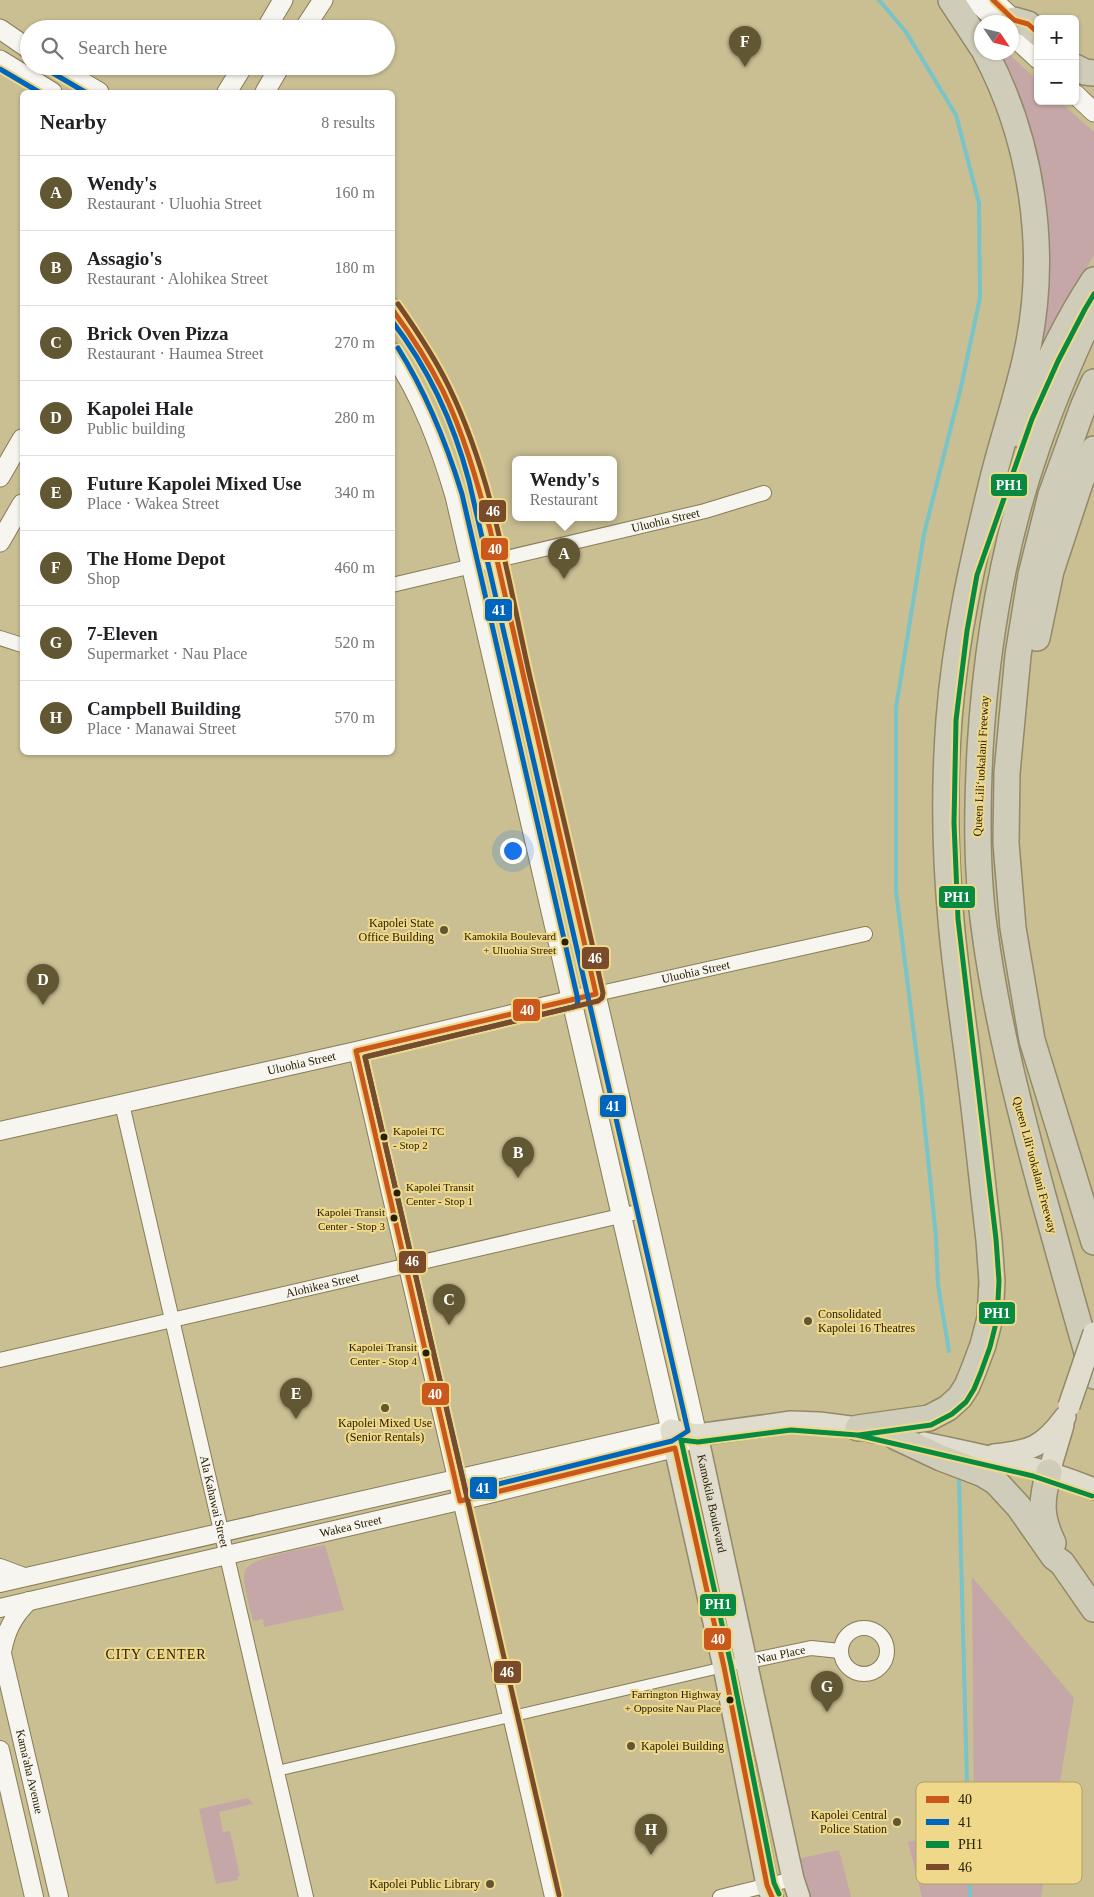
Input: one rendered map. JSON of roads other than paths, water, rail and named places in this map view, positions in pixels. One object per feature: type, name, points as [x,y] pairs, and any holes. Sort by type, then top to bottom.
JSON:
[{"type":"highway","points":[[951,0],[974,35]]},
{"type":"highway","points":[[1019,25],[1028,24],[1034,29]]},
{"type":"highway","points":[[858,1428],[929,1418],[948,1408],[960,1397],[967,1386],[983,1345],[990,1318],[992,1282],[988,1240],[951,920],[946,823],[949,719],[960,630],[970,573],[1028,347],[1034,305],[1037,236],[1026,162],[1003,91],[989,60]]},
{"type":"highway","points":[[1079,69],[1094,73]]},
{"type":"highway","points":[[970,573],[1025,416],[1054,351],[1078,305],[1094,280]]},
{"type":"highway","name":"Queen Liliʻuokalani Freeway","points":[[1094,309],[1068,367],[1036,449],[1009,542],[989,655],[982,709],[978,792],[978,855],[984,924],[995,1001],[1013,1086],[1073,1307],[1094,1376]]},
{"type":"highway","points":[[1094,382],[1051,495],[1031,575],[1018,655],[1007,773],[1006,843],[1013,928],[1032,1040],[1094,1242]]},
{"type":"highway","points":[[1007,773],[1051,571],[1080,483],[1094,449]]},
{"type":"highway","points":[[949,719],[963,918],[971,964],[1001,1082],[1035,1200],[1073,1307]]},
{"type":"highway","points":[[896,1437],[941,1458],[982,1474],[996,1482],[1019,1507],[1054,1557],[1062,1564]]},
{"type":"highway","points":[[1049,1472],[1043,1496],[1043,1510],[1047,1529],[1062,1564],[1094,1609]]},
{"type":"main road","points":[[271,20],[283,0]]},
{"type":"main road","points":[[310,20],[323,0]]},
{"type":"main road","points":[[974,0],[994,15]]},
{"type":"main road","points":[[993,0],[1002,15]]},
{"type":"main road","points":[[1019,32],[1034,40]]},
{"type":"main road","points":[[1019,38],[1034,55]]},
{"type":"main road","points":[[14,39],[1,60],[20,72]]},
{"type":"main road","points":[[25,75],[49,90]]},
{"type":"main road","points":[[71,75],[96,90]]},
{"type":"main road","points":[[228,90],[237,75]]},
{"type":"main road","points":[[265,90],[274,75]]},
{"type":"main road","points":[[1079,80],[1094,94]]},
{"type":"main road","points":[[1079,98],[1094,112]]},
{"type":"main road","name":"Kamokila Boulevard","points":[[395,312],[418,345],[455,416],[469,453],[496,561],[646,1210],[796,1888]]},
{"type":"main road","name":"Kamokila Boulevard","points":[[395,357],[413,385],[428,417],[444,458],[455,496],[673,1439],[724,1667],[770,1891]]},
{"type":"main road","points":[[0,477],[20,442]]},
{"type":"main road","points":[[0,542],[20,507]]},
{"type":"main road","points":[[1049,1472],[1094,1333]]},
{"type":"main road","points":[[984,1456],[1013,1453],[1037,1446],[1054,1432],[1067,1412]]},
{"type":"main road","name":"Wakea Street","points":[[673,1439],[791,1422],[858,1428],[1049,1472],[1094,1489]]},
{"type":"street","name":"Uluohia Street","points":[[395,584],[705,511],[764,493]]},
{"type":"street","points":[[2,638],[20,644]]},
{"type":"street","name":"Uluohia Street","points":[[0,1131],[865,934]]},
{"type":"street","points":[[356,1051],[552,1897]]},
{"type":"street","name":"Ala Kahawai Street","points":[[122,1104],[306,1897]]},
{"type":"street","name":"Alohikea Street","points":[[0,1360],[646,1210]]},
{"type":"street","name":"Wakea Street","points":[[0,1583],[455,1479],[673,1439]]},
{"type":"street","name":"Wakea Street","points":[[0,1608],[460,1501],[673,1439]]},
{"type":"street","points":[[0,1568],[24,1578]]},
{"type":"street","points":[[1,1649],[12,1621],[29,1601]]},
{"type":"street","name":"Nau Place","points":[[724,1667],[811,1648],[840,1651]]},
{"type":"street","name":"Kama'aha Avenue","points":[[1,1649],[58,1897]]},
{"type":"street","points":[[277,1770],[510,1718],[724,1667]]},
{"type":"street","name":"Kama'aha Avenue","points":[[0,1750],[34,1897]]},
{"type":"street","points":[[720,1897],[796,1888]]},
{"type":"waterway","points":[[879,0],[906,32],[956,115],[979,203],[980,298],[961,387],[924,534],[896,708],[896,891],[921,1090],[936,1237],[938,1285],[949,1351]]},
{"type":"waterway","points":[[959,1480],[967,1782]]},
{"type":"waterway","points":[[970,1884],[970,1897]]},
{"type":"place","name":"The Home Depot","points":[[745,67]]},
{"type":"place","name":"Wendy's","points":[[564,579]]},
{"type":"place","name":"Kapolei State Office Building","points":[[444,930]]},
{"type":"place","name":"Kamokila Boulevard + Uluohia Street","points":[[565,942]]},
{"type":"place","name":"Kapolei Hale","points":[[43,1005]]},
{"type":"place","name":"Kapolei TC - Stop 2","points":[[384,1137]]},
{"type":"place","name":"Assagio's","points":[[518,1178]]},
{"type":"place","name":"Kapolei Transit Center - Stop 1","points":[[397,1193]]},
{"type":"place","name":"Kapolei Transit Center - Stop 3","points":[[394,1218]]},
{"type":"place","name":"Consolidated Kapolei 16 Theatres","points":[[808,1321]]},
{"type":"place","name":"Brick Oven Pizza","points":[[449,1325]]},
{"type":"place","name":"Kapolei Transit Center - Stop 4","points":[[426,1353]]},
{"type":"place","name":"Kapolei Mixed Use (Senior Rentals)","points":[[385,1408]]},
{"type":"place","name":"Future Kapolei Mixed Use","points":[[296,1419]]},
{"type":"place","name":"Farrington Highway + Opposite Nau Place","points":[[730,1700]]},
{"type":"place","name":"7-Eleven","points":[[827,1712]]},
{"type":"place","name":"Kapolei Building","points":[[631,1746]]},
{"type":"place","name":"Kapolei Central Police Station","points":[[897,1822]]},
{"type":"place","name":"Campbell Building","points":[[651,1855]]},
{"type":"place","name":"Kapolei Public Library","points":[[490,1884]]},
{"type":"district","name":"CITY CENTER","points":[[156,1654]]}]
